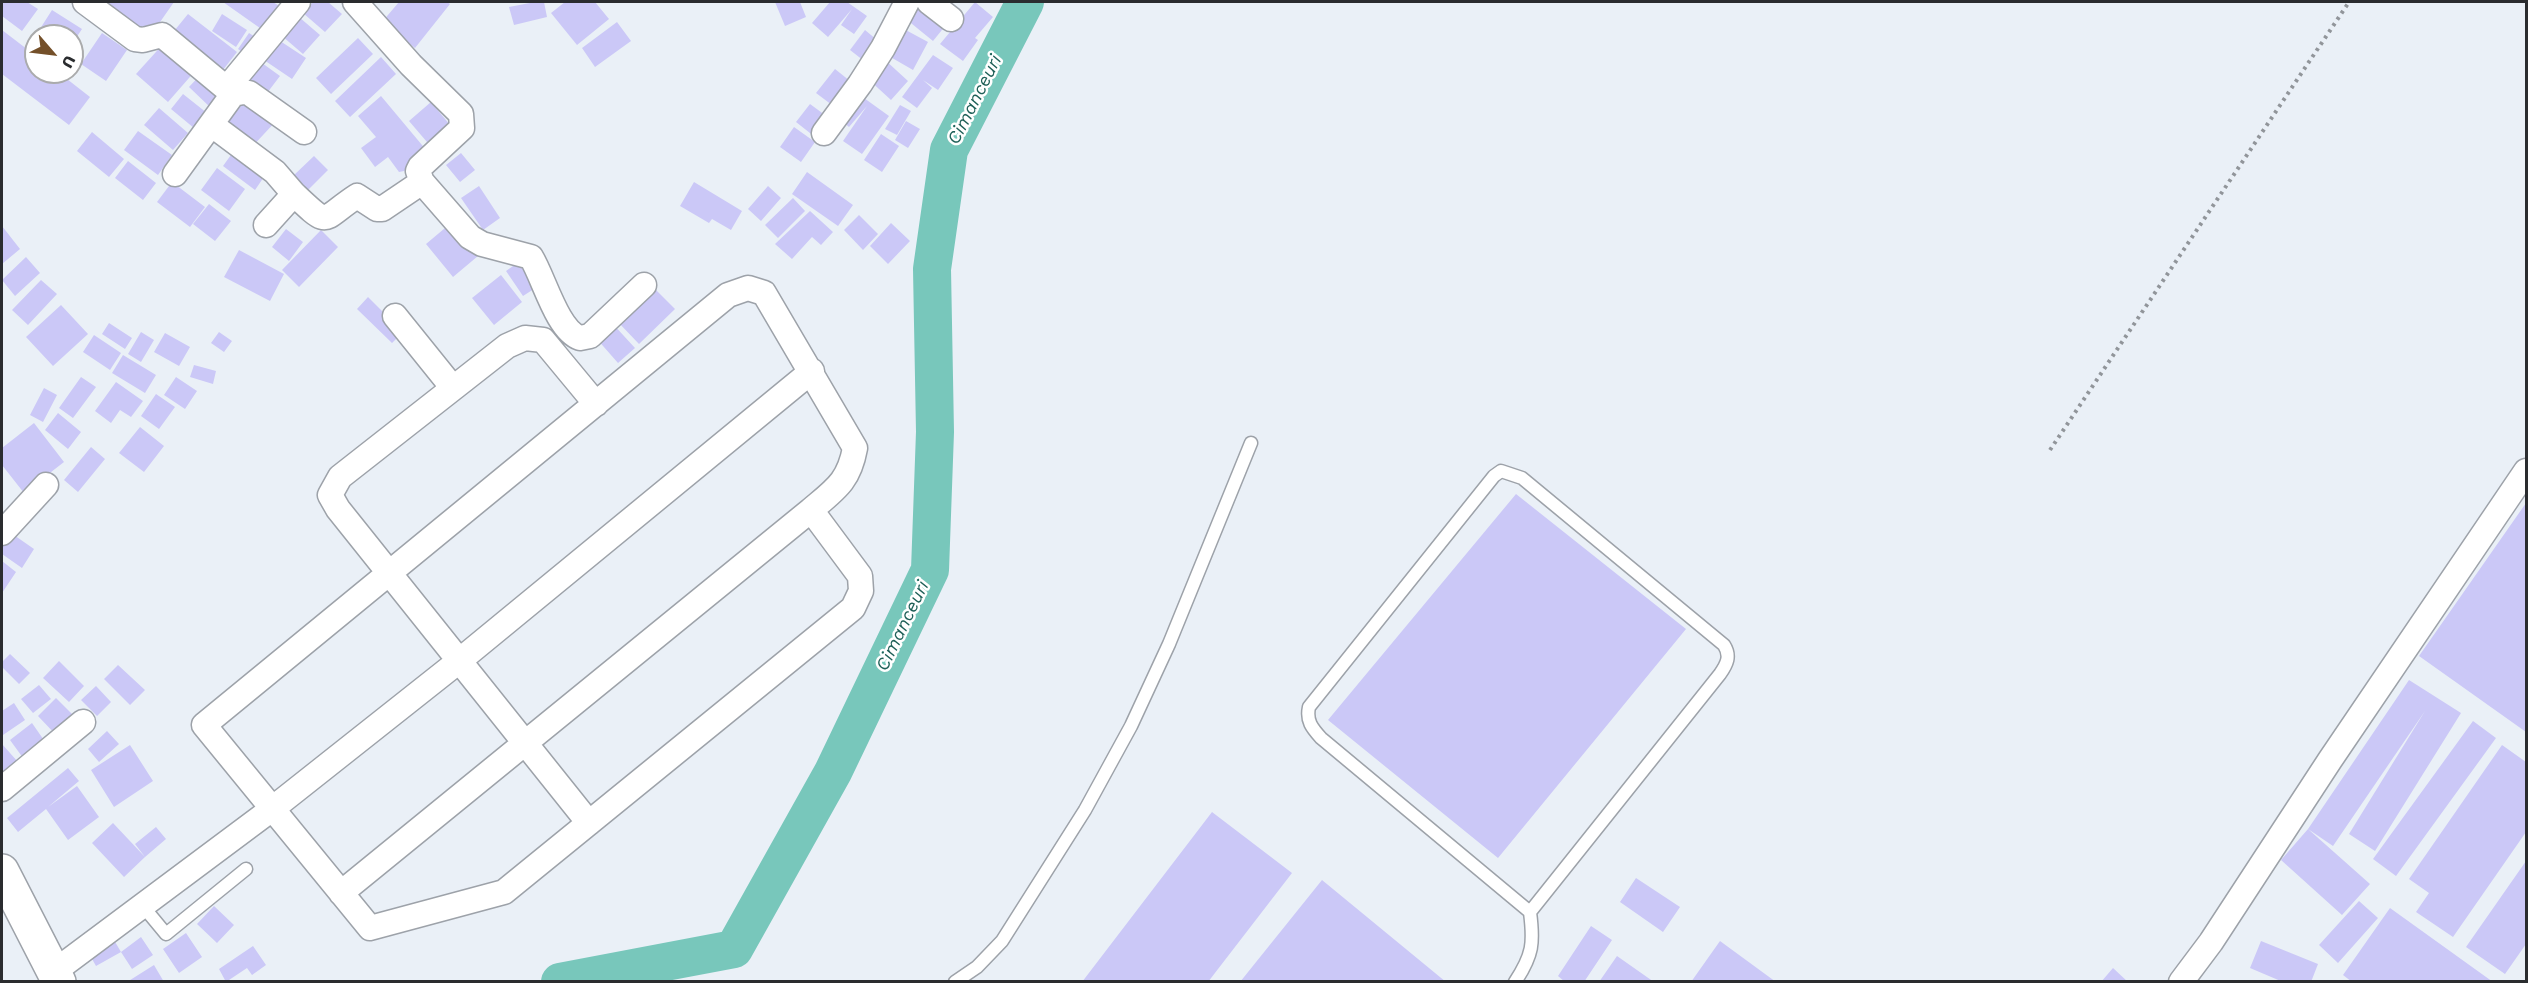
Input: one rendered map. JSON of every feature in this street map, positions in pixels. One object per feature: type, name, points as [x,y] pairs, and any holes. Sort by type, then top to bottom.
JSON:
[{"type":"main road","points":[[2,871],[57,976]]},
{"type":"street","points":[[85,2],[135,39],[143,40],[162,35],[230,91],[249,93],[304,132]]},
{"type":"street","points":[[175,174],[212,125],[230,91],[298,2]]},
{"type":"street","points":[[824,133],[884,48],[907,2]]},
{"type":"street","points":[[929,2],[951,19]]},
{"type":"street","points":[[367,6],[411,65],[461,114],[462,128],[420,166],[418,171],[422,182],[470,237],[482,243],[531,257],[539,269],[565,327],[574,336],[584,338],[590,336],[644,285]]},
{"type":"street","points":[[212,125],[275,172],[294,194],[318,216],[324,218],[333,215],[357,196],[382,209],[422,182]]},
{"type":"street","points":[[266,225],[294,194]]},
{"type":"street","points":[[341,893],[843,483],[851,467],[855,448],[764,293],[748,288],[728,295],[204,725],[272,809],[341,893],[370,928],[504,892],[853,608],[861,591],[860,576],[811,510]]},
{"type":"street","points":[[395,316],[453,388]]},
{"type":"street","points":[[589,823],[338,509],[330,495],[340,477],[507,346],[525,338],[543,340],[596,404]]},
{"type":"street","points":[[57,976],[142,905],[272,809],[459,661],[812,372]]},
{"type":"street","points":[[2181,981],[2211,942],[2330,760],[2526,471]]},
{"type":"street","points":[[2,533],[46,486]]},
{"type":"street","points":[[2,789],[83,722]]},
{"type":"lane","points":[[956,981],[977,967],[1002,941],[1090,800],[1131,726],[1170,644],[1251,443]]},
{"type":"lane","points":[[1515,981],[1533,949],[1530,912],[1727,665],[1728,656],[1724,645],[1522,478],[1501,471],[1494,476],[1309,707],[1307,717],[1312,728],[1321,738],[1530,912]]},
{"type":"lane","points":[[142,905],[166,934],[246,869]]},
{"type":"path","points":[[2050,450],[2349,2]]},
{"type":"building","points":[[2,2],[27,2],[38,9],[27,24],[24,24],[22,31],[2,16]]},
{"type":"building","points":[[103,2],[174,2],[151,35]]},
{"type":"building","points":[[223,2],[273,2],[284,9],[267,33]]},
{"type":"building","points":[[313,2],[328,2],[342,14],[325,32],[303,13]]},
{"type":"building","points":[[399,2],[447,2],[450,4],[415,48],[382,22]]},
{"type":"building","points":[[544,2],[547,17],[514,25],[509,7]]},
{"type":"building","points":[[565,2],[595,2],[609,19],[577,45],[551,13]]},
{"type":"building","points":[[775,2],[800,2],[806,17],[785,26]]},
{"type":"building","points":[[830,2],[847,2],[867,16],[854,34],[841,25],[852,9],[828,37],[812,23]]},
{"type":"building","points":[[912,2],[950,20],[933,41],[901,15]]},
{"type":"building","points":[[975,2],[993,17],[975,38],[978,40],[963,61],[940,44]]},
{"type":"building","points":[[52,10],[74,24],[43,24]]},
{"type":"building","points":[[188,14],[237,52],[219,75],[170,36]]},
{"type":"building","points":[[222,14],[247,30],[236,47],[212,31]]},
{"type":"building","points":[[299,17],[320,35],[303,54],[282,36]]},
{"type":"building","points":[[617,22],[631,41],[595,67],[582,48]]},
{"type":"building","points":[[902,28],[928,42],[913,70],[887,55]]},
{"type":"building","points":[[2,30],[24,47],[24,84],[73,84],[90,97],[69,125],[2,74]]},
{"type":"building","points":[[865,30],[883,45],[868,64],[850,50]]},
{"type":"building","points":[[102,33],[127,50],[106,81],[84,66],[84,60]]},
{"type":"building","points":[[249,33],[260,40],[249,57],[238,49]]},
{"type":"building","points":[[274,37],[306,58],[292,79],[261,58]]},
{"type":"building","points":[[358,38],[373,54],[331,94],[316,78]]},
{"type":"building","points":[[165,42],[196,70],[168,102],[136,74]]},
{"type":"building","points":[[933,55],[953,68],[938,90],[923,80],[932,88],[917,108],[902,97]]},
{"type":"building","points":[[381,57],[396,74],[350,117],[335,101]]},
{"type":"building","points":[[884,59],[908,81],[891,100],[867,78]]},
{"type":"building","points":[[262,63],[280,76],[264,97],[246,85]]},
{"type":"building","points":[[835,69],[855,85],[836,108],[816,93]]},
{"type":"building","points":[[203,72],[226,94],[212,109],[189,87]]},
{"type":"building","points":[[857,93],[889,116],[862,154],[843,141],[867,106],[849,127],[837,117]]},
{"type":"building","points":[[183,94],[212,117],[200,133],[171,109]]},
{"type":"building","points":[[250,96],[277,120],[250,149],[224,125]]},
{"type":"building","points":[[381,96],[427,151],[404,171],[399,172],[388,157],[375,167],[361,148],[376,137],[358,116]]},
{"type":"building","points":[[431,102],[455,131],[433,149],[409,121]]},
{"type":"building","points":[[810,104],[829,118],[815,137],[796,122]]},
{"type":"building","points":[[900,105],[911,111],[897,135],[885,129]]},
{"type":"building","points":[[159,108],[188,133],[173,150],[144,125]]},
{"type":"building","points":[[906,121],[920,129],[908,148],[895,140]]},
{"type":"building","points":[[794,127],[815,142],[801,162],[780,147]]},
{"type":"building","points":[[138,131],[172,155],[158,175],[124,150]]},
{"type":"building","points":[[92,132],[124,159],[109,177],[77,151]]},
{"type":"building","points":[[881,134],[899,146],[882,172],[864,160]]},
{"type":"building","points":[[236,148],[268,171],[255,190],[223,166]]},
{"type":"building","points":[[461,153],[475,170],[460,182],[446,165]]},
{"type":"building","points":[[314,156],[328,170],[307,191],[293,176]]},
{"type":"building","points":[[128,161],[156,183],[143,200],[115,178]]},
{"type":"building","points":[[217,168],[245,189],[229,211],[201,190]]},
{"type":"building","points":[[807,172],[853,205],[838,226],[792,194]]},
{"type":"building","points":[[172,182],[205,207],[190,227],[157,202]]},
{"type":"building","points":[[694,182],[742,211],[731,230],[712,219],[709,223],[680,206]]},
{"type":"building","points":[[479,186],[500,218],[483,230],[461,198]]},
{"type":"building","points":[[768,186],[781,198],[761,221],[748,209]]},
{"type":"building","points":[[793,198],[805,211],[778,238],[765,225]]},
{"type":"building","points":[[209,204],[231,221],[215,241],[193,224]]},
{"type":"building","points":[[810,211],[833,232],[821,245],[812,237],[792,259],[775,244]]},
{"type":"building","points":[[859,215],[878,234],[863,250],[844,230]]},
{"type":"building","points":[[451,223],[478,256],[453,277],[426,244]]},
{"type":"building","points":[[891,223],[910,241],[888,264],[870,246]]},
{"type":"building","points":[[2,226],[20,249],[2,264]]},
{"type":"building","points":[[286,229],[303,242],[289,261],[272,247]]},
{"type":"building","points":[[321,230],[338,247],[299,287],[282,270]]},
{"type":"building","points":[[239,250],[284,274],[270,301],[224,277]]},
{"type":"building","points":[[26,257],[40,273],[15,296],[2,280]]},
{"type":"building","points":[[520,261],[537,287],[523,296],[506,271]]},
{"type":"building","points":[[501,275],[522,302],[494,325],[472,298]]},
{"type":"building","points":[[41,280],[57,294],[28,325],[12,310]]},
{"type":"building","points":[[653,287],[675,309],[639,344],[617,321]]},
{"type":"building","points":[[368,297],[403,332],[392,343],[357,309]]},
{"type":"building","points":[[61,305],[88,334],[53,366],[26,337]]},
{"type":"building","points":[[109,323],[132,338],[125,349],[102,334]]},
{"type":"building","points":[[612,323],[635,348],[618,363],[596,338]]},
{"type":"building","points":[[141,332],[154,340],[141,362],[128,354]]},
{"type":"building","points":[[219,332],[232,341],[224,352],[211,343]]},
{"type":"building","points":[[165,333],[190,347],[179,366],[154,352]]},
{"type":"building","points":[[94,335],[121,353],[110,370],[83,352]]},
{"type":"building","points":[[123,355],[156,375],[145,393],[112,373]]},
{"type":"building","points":[[194,365],[216,371],[213,384],[190,377]]},
{"type":"building","points":[[81,377],[96,387],[73,418],[59,408]]},
{"type":"building","points":[[176,377],[197,391],[185,409],[164,395]]},
{"type":"building","points":[[116,382],[143,401],[131,417],[120,410],[111,423],[95,411]]},
{"type":"building","points":[[44,388],[57,395],[43,422],[30,415]]},
{"type":"building","points":[[156,394],[175,407],[159,429],[141,416]]},
{"type":"building","points":[[58,413],[81,432],[68,449],[45,430]]},
{"type":"building","points":[[34,423],[64,462],[24,493],[2,465],[2,448]]},
{"type":"building","points":[[140,427],[164,446],[144,472],[119,453]]},
{"type":"building","points":[[91,447],[105,459],[78,492],[64,480]]},
{"type":"building","points":[[1516,494],[1686,629],[1498,858],[1328,720]]},
{"type":"building","points":[[2526,503],[2526,732],[2419,656]]},
{"type":"building","points":[[11,533],[34,549],[22,568],[2,554],[2,548]]},
{"type":"building","points":[[2,561],[16,572],[2,593]]},
{"type":"building","points":[[10,654],[30,673],[19,684],[2,667],[2,662]]},
{"type":"building","points":[[59,661],[84,686],[69,702],[43,678]]},
{"type":"building","points":[[118,665],[145,690],[130,705],[104,679]]},
{"type":"building","points":[[2409,680],[2461,713],[2375,851],[2349,834],[2425,711],[2333,846],[2308,829]]},
{"type":"building","points":[[39,685],[51,699],[33,713],[21,699]]},
{"type":"building","points":[[96,686],[111,702],[97,716],[81,700]]},
{"type":"building","points":[[56,698],[76,718],[57,736],[38,716]]},
{"type":"building","points":[[14,703],[25,720],[3,735],[2,711]]},
{"type":"building","points":[[2473,721],[2496,738],[2396,876],[2373,859]]},
{"type":"building","points":[[32,723],[48,746],[26,762],[10,740]]},
{"type":"building","points":[[107,731],[119,744],[99,762],[88,749]]},
{"type":"building","points":[[2,744],[18,762],[2,777]]},
{"type":"building","points":[[130,745],[153,781],[114,807],[91,770]]},
{"type":"building","points":[[2502,745],[2526,762],[2526,832],[2453,937],[2416,912],[2429,893],[2409,879]]},
{"type":"building","points":[[68,768],[79,781],[48,807],[77,786],[99,817],[68,840],[46,809],[18,832],[7,818]]},
{"type":"building","points":[[1212,812],[1292,873],[1208,982],[1082,982]]},
{"type":"building","points":[[113,823],[145,857],[124,877],[92,843]]},
{"type":"building","points":[[156,827],[166,839],[145,857],[135,844]]},
{"type":"building","points":[[2308,829],[2370,884],[2342,915],[2281,860]]},
{"type":"building","points":[[2526,861],[2526,944],[2505,974],[2466,947]]},
{"type":"building","points":[[1636,878],[1680,907],[1663,932],[1620,902]]},
{"type":"building","points":[[1322,880],[1446,982],[1240,982]]},
{"type":"building","points":[[2359,901],[2378,918],[2338,963],[2319,945]]},
{"type":"building","points":[[214,906],[234,925],[217,943],[197,924]]},
{"type":"building","points":[[2390,908],[2493,982],[2352,982],[2343,975]]},
{"type":"building","points":[[1591,926],[1612,940],[1584,982],[1565,982],[1558,976]]},
{"type":"building","points":[[186,933],[202,957],[179,973],[163,949]]},
{"type":"building","points":[[111,935],[121,952],[96,966],[87,950]]},
{"type":"building","points":[[141,937],[153,955],[132,969],[121,952]]},
{"type":"building","points":[[1720,941],[1776,982],[1691,982]]},
{"type":"building","points":[[2261,941],[2318,964],[2311,982],[2283,982],[2250,968]]},
{"type":"building","points":[[253,946],[266,965],[252,975],[247,968],[226,982],[219,969]]},
{"type":"building","points":[[1617,956],[1654,982],[1599,982]]},
{"type":"building","points":[[154,965],[164,982],[127,982]]},
{"type":"building","points":[[2113,968],[2128,982],[2101,982]]},
{"type":"waterway","name":"Cimanceuri","points":[[560,982],[734,949],[833,772],[930,570],[935,432],[932,269],[949,150],[1025,2]]}]
